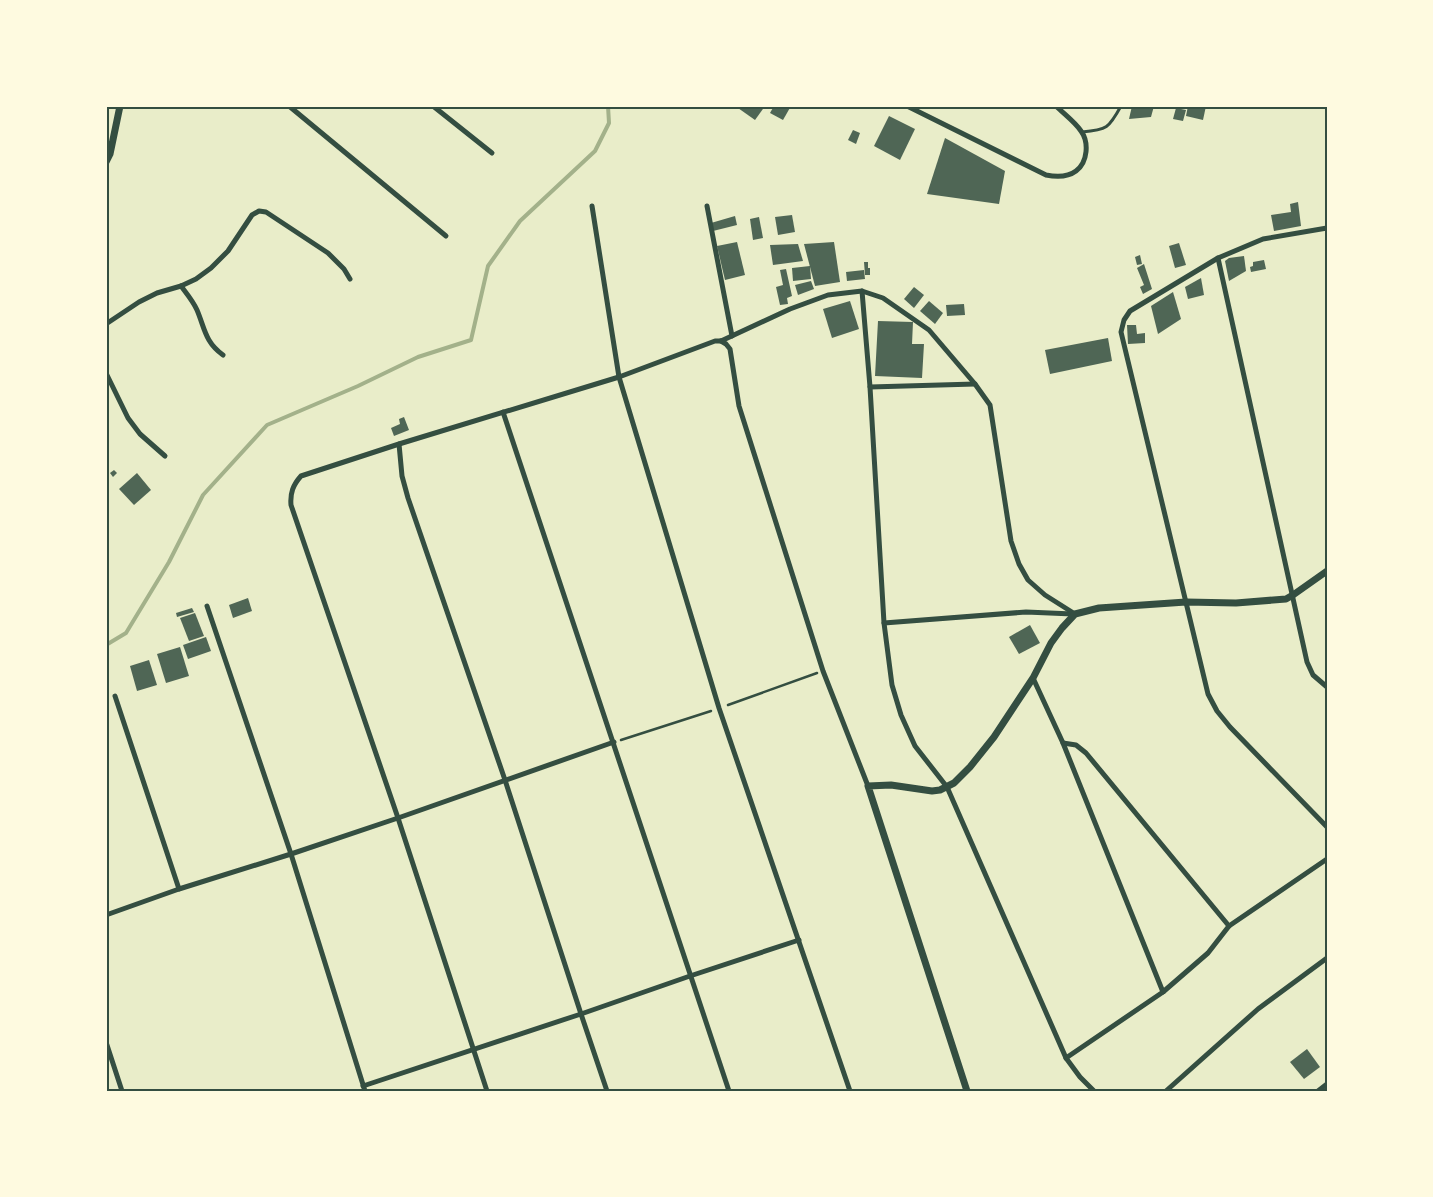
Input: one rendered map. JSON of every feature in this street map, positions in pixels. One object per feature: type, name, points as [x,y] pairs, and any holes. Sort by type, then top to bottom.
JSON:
[{"type":"street","points":[[106,162],[110,154],[120,106]]},
{"type":"street","points":[[289,106],[446,236]]},
{"type":"street","points":[[433,106],[492,153]]},
{"type":"street","points":[[907,106],[1046,175],[1056,177],[1076,171],[1084,160],[1087,147],[1082,132],[1056,106]]},
{"type":"street","points":[[592,206],[619,377],[719,708],[850,1091]]},
{"type":"street","points":[[707,206],[732,336]]},
{"type":"street","points":[[106,324],[139,302],[157,293],[181,286],[196,279],[211,268],[228,251],[252,215],[259,211],[266,212],[328,253],[337,260],[350,279]]},
{"type":"street","points":[[1327,228],[1263,239],[1218,258],[1130,311],[1124,320],[1121,332],[1208,694],[1217,711],[1230,727],[1327,827]]},
{"type":"street","points":[[1218,258],[1307,662],[1313,675],[1327,687]]},
{"type":"street","points":[[181,286],[195,307],[212,346],[223,354]]},
{"type":"street","points":[[862,291],[870,387],[884,623],[892,685],[901,715],[916,746],[947,787],[1066,1058],[1080,1077],[1094,1091]]},
{"type":"street","points":[[487,1091],[398,818],[291,505],[290,496],[292,488],[301,476],[619,377],[715,341],[721,341],[828,295],[862,291],[883,298],[929,330],[976,384],[990,405],[1011,541],[1018,564],[1028,580],[1075,614]]},
{"type":"street","points":[[721,341],[730,349],[739,406],[823,671],[868,786],[967,1091]]},
{"type":"street","points":[[106,373],[128,418],[140,434],[166,456]]},
{"type":"street","points":[[870,387],[976,384]]},
{"type":"street","points":[[503,412],[729,1091]]},
{"type":"street","points":[[399,444],[402,476],[408,498],[505,780],[608,1091]]},
{"type":"street","points":[[884,623],[1026,612],[1075,614],[1099,608],[1186,602],[1236,603],[1279,600],[1293,595],[1327,571]]},
{"type":"street","points":[[207,606],[291,854],[364,1088],[473,1049],[799,940]]},
{"type":"street","points":[[868,786],[891,785],[932,791],[940,790],[954,783],[970,767],[994,737],[1033,678],[1051,643],[1075,614]]},
{"type":"street","points":[[1033,678],[1063,743],[1163,992]]},
{"type":"street","points":[[115,696],[179,889]]},
{"type":"street","points":[[106,915],[179,889],[398,818],[614,742]]},
{"type":"street","points":[[1063,743],[1076,745],[1086,753],[1229,926]]},
{"type":"street","points":[[1066,1058],[1163,992],[1208,953],[1229,926],[1327,859]]},
{"type":"street","points":[[1166,1091],[1258,1009],[1327,958]]},
{"type":"street","points":[[106,1042],[122,1091]]},
{"type":"street","points":[[1318,1091],[1327,1084]]},
{"type":"lane","points":[[1082,132],[1101,130],[1112,123],[1121,106]]},
{"type":"path","points":[[614,742],[719,708],[823,671]]},
{"type":"building","points":[[739,106],[765,106],[755,120],[738,108]]},
{"type":"building","points":[[774,106],[791,106],[783,120],[770,113]]},
{"type":"building","points":[[1132,106],[1154,106],[1151,117],[1129,119]]},
{"type":"building","points":[[1188,106],[1206,106],[1203,120],[1186,116]]},
{"type":"building","points":[[1176,108],[1186,110],[1183,121],[1173,119]]},
{"type":"building","points":[[889,116],[915,129],[900,160],[874,146]]},
{"type":"building","points":[[853,130],[860,133],[856,144],[848,140]]},
{"type":"building","points":[[945,138],[1005,171],[999,204],[927,194]]},
{"type":"building","points":[[1298,202],[1301,226],[1274,231],[1271,215],[1291,212],[1290,204]]},
{"type":"building","points":[[792,215],[795,232],[778,235],[775,217]]},
{"type":"building","points":[[735,216],[737,225],[713,231],[711,223]]},
{"type":"building","points":[[759,217],[763,238],[753,240],[750,219]]},
{"type":"building","points":[[737,242],[745,275],[725,280],[717,246]]},
{"type":"building","points":[[834,242],[840,282],[815,286],[804,244]]},
{"type":"building","points":[[1179,243],[1186,265],[1175,268],[1169,246]]},
{"type":"building","points":[[798,244],[803,261],[773,265],[770,245]]},
{"type":"building","points":[[1140,255],[1142,264],[1137,265],[1135,257]]},
{"type":"building","points":[[1244,256],[1246,271],[1229,281],[1225,261],[1229,258]]},
{"type":"building","points":[[1264,260],[1266,269],[1251,272],[1250,267],[1253,266],[1253,262]]},
{"type":"building","points":[[864,262],[868,262],[870,275],[865,275]]},
{"type":"building","points":[[1144,264],[1152,289],[1143,294],[1140,287],[1144,285],[1137,268]]},
{"type":"building","points":[[810,266],[811,279],[793,281],[792,268]]},
{"type":"building","points":[[786,269],[792,296],[787,298],[788,304],[780,305],[776,287],[783,285],[780,270]]},
{"type":"building","points":[[864,270],[865,279],[847,281],[846,272]]},
{"type":"building","points":[[1201,278],[1204,295],[1188,299],[1185,287]]},
{"type":"building","points":[[811,281],[814,289],[798,295],[795,285]]},
{"type":"building","points":[[914,287],[924,295],[914,308],[904,299]]},
{"type":"building","points":[[1173,292],[1181,319],[1158,334],[1151,306]]},
{"type":"building","points":[[850,301],[859,329],[832,338],[823,309]]},
{"type":"building","points":[[929,301],[943,313],[935,324],[920,311]]},
{"type":"building","points":[[964,304],[965,315],[947,316],[946,305]]},
{"type":"building","points":[[878,321],[913,322],[912,344],[924,344],[922,378],[875,376]]},
{"type":"building","points":[[1127,325],[1136,325],[1137,334],[1145,333],[1145,343],[1128,344]]},
{"type":"building","points":[[1108,338],[1112,361],[1050,374],[1045,350]]},
{"type":"building","points":[[404,417],[409,430],[394,436],[391,428],[400,424],[399,419]]},
{"type":"building","points":[[114,470],[117,473],[113,477],[110,473]]},
{"type":"building","points":[[137,473],[151,490],[134,505],[119,489]]},
{"type":"building","points":[[248,598],[252,611],[233,618],[229,605]]},
{"type":"building","points":[[192,608],[194,612],[177,617],[176,613]]},
{"type":"building","points":[[195,613],[204,636],[189,641],[180,618]]},
{"type":"building","points":[[1030,625],[1040,643],[1019,654],[1009,637]]},
{"type":"building","points":[[206,637],[211,651],[188,659],[183,645]]},
{"type":"building","points":[[180,647],[189,676],[166,683],[157,654]]},
{"type":"building","points":[[149,660],[157,685],[137,691],[130,666]]},
{"type":"building","points":[[1307,1049],[1320,1067],[1304,1079],[1290,1062]]},
{"type":"waterway","points":[[106,645],[126,633],[169,562],[203,495],[267,425],[358,386],[418,357],[471,340],[488,266],[520,221],[595,151],[609,123],[608,106]]}]
